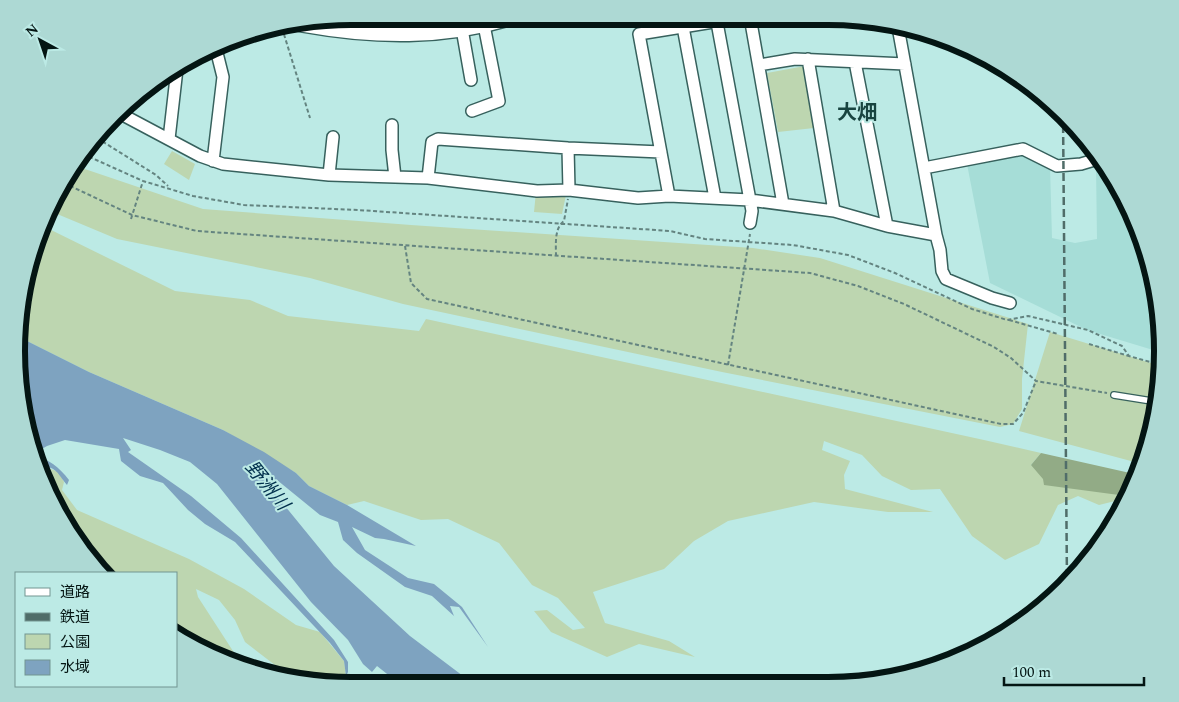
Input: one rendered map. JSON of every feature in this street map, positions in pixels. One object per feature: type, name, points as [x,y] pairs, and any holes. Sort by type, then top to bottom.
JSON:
[{"type":"main road","points":[[322,27],[376,34],[434,34],[484,25]]},
{"type":"street","points":[[472,110],[499,101],[484,25]]},
{"type":"street","points":[[669,196],[639,34],[692,25]]},
{"type":"street","points":[[718,25],[752,210],[750,227]]},
{"type":"street","points":[[752,25],[784,204]]},
{"type":"street","points":[[683,27],[715,198]]},
{"type":"street","points":[[462,29],[471,80]]},
{"type":"street","points":[[899,33],[940,250],[942,271],[946,279],[1010,304]]},
{"type":"street","points":[[213,161],[223,76],[218,54]]},
{"type":"street","points":[[759,65],[795,59],[905,64]]},
{"type":"street","points":[[808,59],[834,211]]},
{"type":"street","points":[[855,62],[887,226]]},
{"type":"street","points":[[169,139],[177,76]]},
{"type":"street","points":[[127,113],[200,156],[223,164],[328,174],[428,178],[536,191],[569,190],[638,198],[669,196],[750,200],[834,211],[887,226],[936,235]]},
{"type":"street","points":[[392,125],[395,177]]},
{"type":"street","points":[[328,174],[333,137]]},
{"type":"street","points":[[428,178],[432,142],[438,139],[661,152]]},
{"type":"street","points":[[568,148],[569,190]]},
{"type":"street","points":[[924,168],[1023,149],[1057,166],[1081,164],[1092,160]]},
{"type":"lane","points":[[1114,395],[1150,401]]},
{"type":"path","points":[[283,32],[310,118]]},
{"type":"path","points":[[102,141],[156,175],[169,188]]},
{"type":"path","points":[[89,157],[143,181],[207,199],[244,205],[358,210],[670,231],[706,239],[793,245]]},
{"type":"path","points":[[131,219],[143,181]]},
{"type":"path","points":[[70,186],[132,215],[197,231],[810,273],[858,286],[904,304],[994,346],[1036,380],[1114,395]]},
{"type":"path","points":[[556,256],[557,232],[560,224],[564,221],[569,190]]},
{"type":"path","points":[[728,365],[746,268],[750,227]]},
{"type":"path","points":[[405,246],[411,283],[427,299],[1001,424],[1013,424],[1023,412],[1036,380]]},
{"type":"path","points":[[1007,320],[1058,334]]},
{"type":"path","points":[[1089,344],[1129,356]]},
{"type":"shaded area","points":[[1025,155],[1050,167],[1052,238],[1075,243],[1097,239],[1096,166],[1120,207],[1137,246],[1148,287],[1154,350],[1087,330],[990,283],[967,164]]},
{"type":"green space","points":[[805,66],[814,128],[778,132],[767,73]]},
{"type":"green space","points":[[172,151],[195,164],[189,180],[164,164]]},
{"type":"green space","points":[[81,168],[203,209],[753,248],[820,258],[1028,324],[1022,379],[1022,409],[1013,424],[1000,427],[722,372],[403,304],[310,278],[117,239],[56,213]]},
{"type":"green space","points":[[536,192],[566,195],[562,214],[534,212]]},
{"type":"green space","points":[[49,229],[175,291],[250,300],[288,316],[419,331],[426,319],[1041,453],[1031,465],[1120,496],[1117,500],[1099,505],[1078,496],[1058,505],[1039,544],[1005,560],[972,536],[940,489],[911,490],[882,476],[862,455],[824,441],[822,450],[850,461],[844,475],[845,489],[933,512],[888,512],[814,502],[728,521],[694,541],[664,569],[593,592],[605,623],[669,641],[695,657],[639,644],[607,657],[551,632],[534,611],[547,610],[573,630],[585,628],[558,598],[532,585],[499,543],[448,519],[421,520],[364,501],[347,505],[309,486],[296,473],[223,430],[89,372],[26,340],[31,287],[42,246]]},
{"type":"green space","points":[[1050,332],[1153,364],[1148,415],[1135,462],[1019,431]]},
{"type":"green space","points":[[1041,453],[1130,473],[1120,495],[1044,485],[1043,479],[1031,465]]},
{"type":"green space","points":[[47,467],[59,472],[64,482],[62,490],[77,510],[189,559],[244,589],[296,625],[320,632],[344,661],[346,676],[308,674],[281,669],[245,642],[235,620],[219,600],[196,589],[198,597],[236,656],[178,627],[178,572],[111,572],[80,532],[59,495]]},
{"type":"water","name":"野洲川","points":[[26,340],[89,372],[223,430],[264,452],[296,473],[309,486],[347,505],[416,546],[375,538],[352,527],[365,550],[408,578],[434,584],[462,607],[488,647],[459,607],[450,606],[454,616],[432,596],[405,587],[357,553],[343,540],[338,522],[320,515],[277,480],[271,479],[276,495],[334,566],[410,636],[464,677],[391,677],[377,666],[372,672],[363,664],[348,640],[311,602],[217,484],[190,462],[123,438],[131,450],[128,452],[191,496],[241,538],[334,640],[348,662],[346,676],[344,661],[330,643],[235,542],[205,524],[188,510],[163,483],[140,476],[121,461],[119,449],[65,440],[40,450],[31,415],[26,372]]},
{"type":"water","points":[[43,459],[61,471],[69,480],[67,485],[56,472],[46,467]]},
{"type":"railway","points":[[1063,125],[1067,573]]},
{"type":"district","name":"大畑","points":[[857,112]]}]
